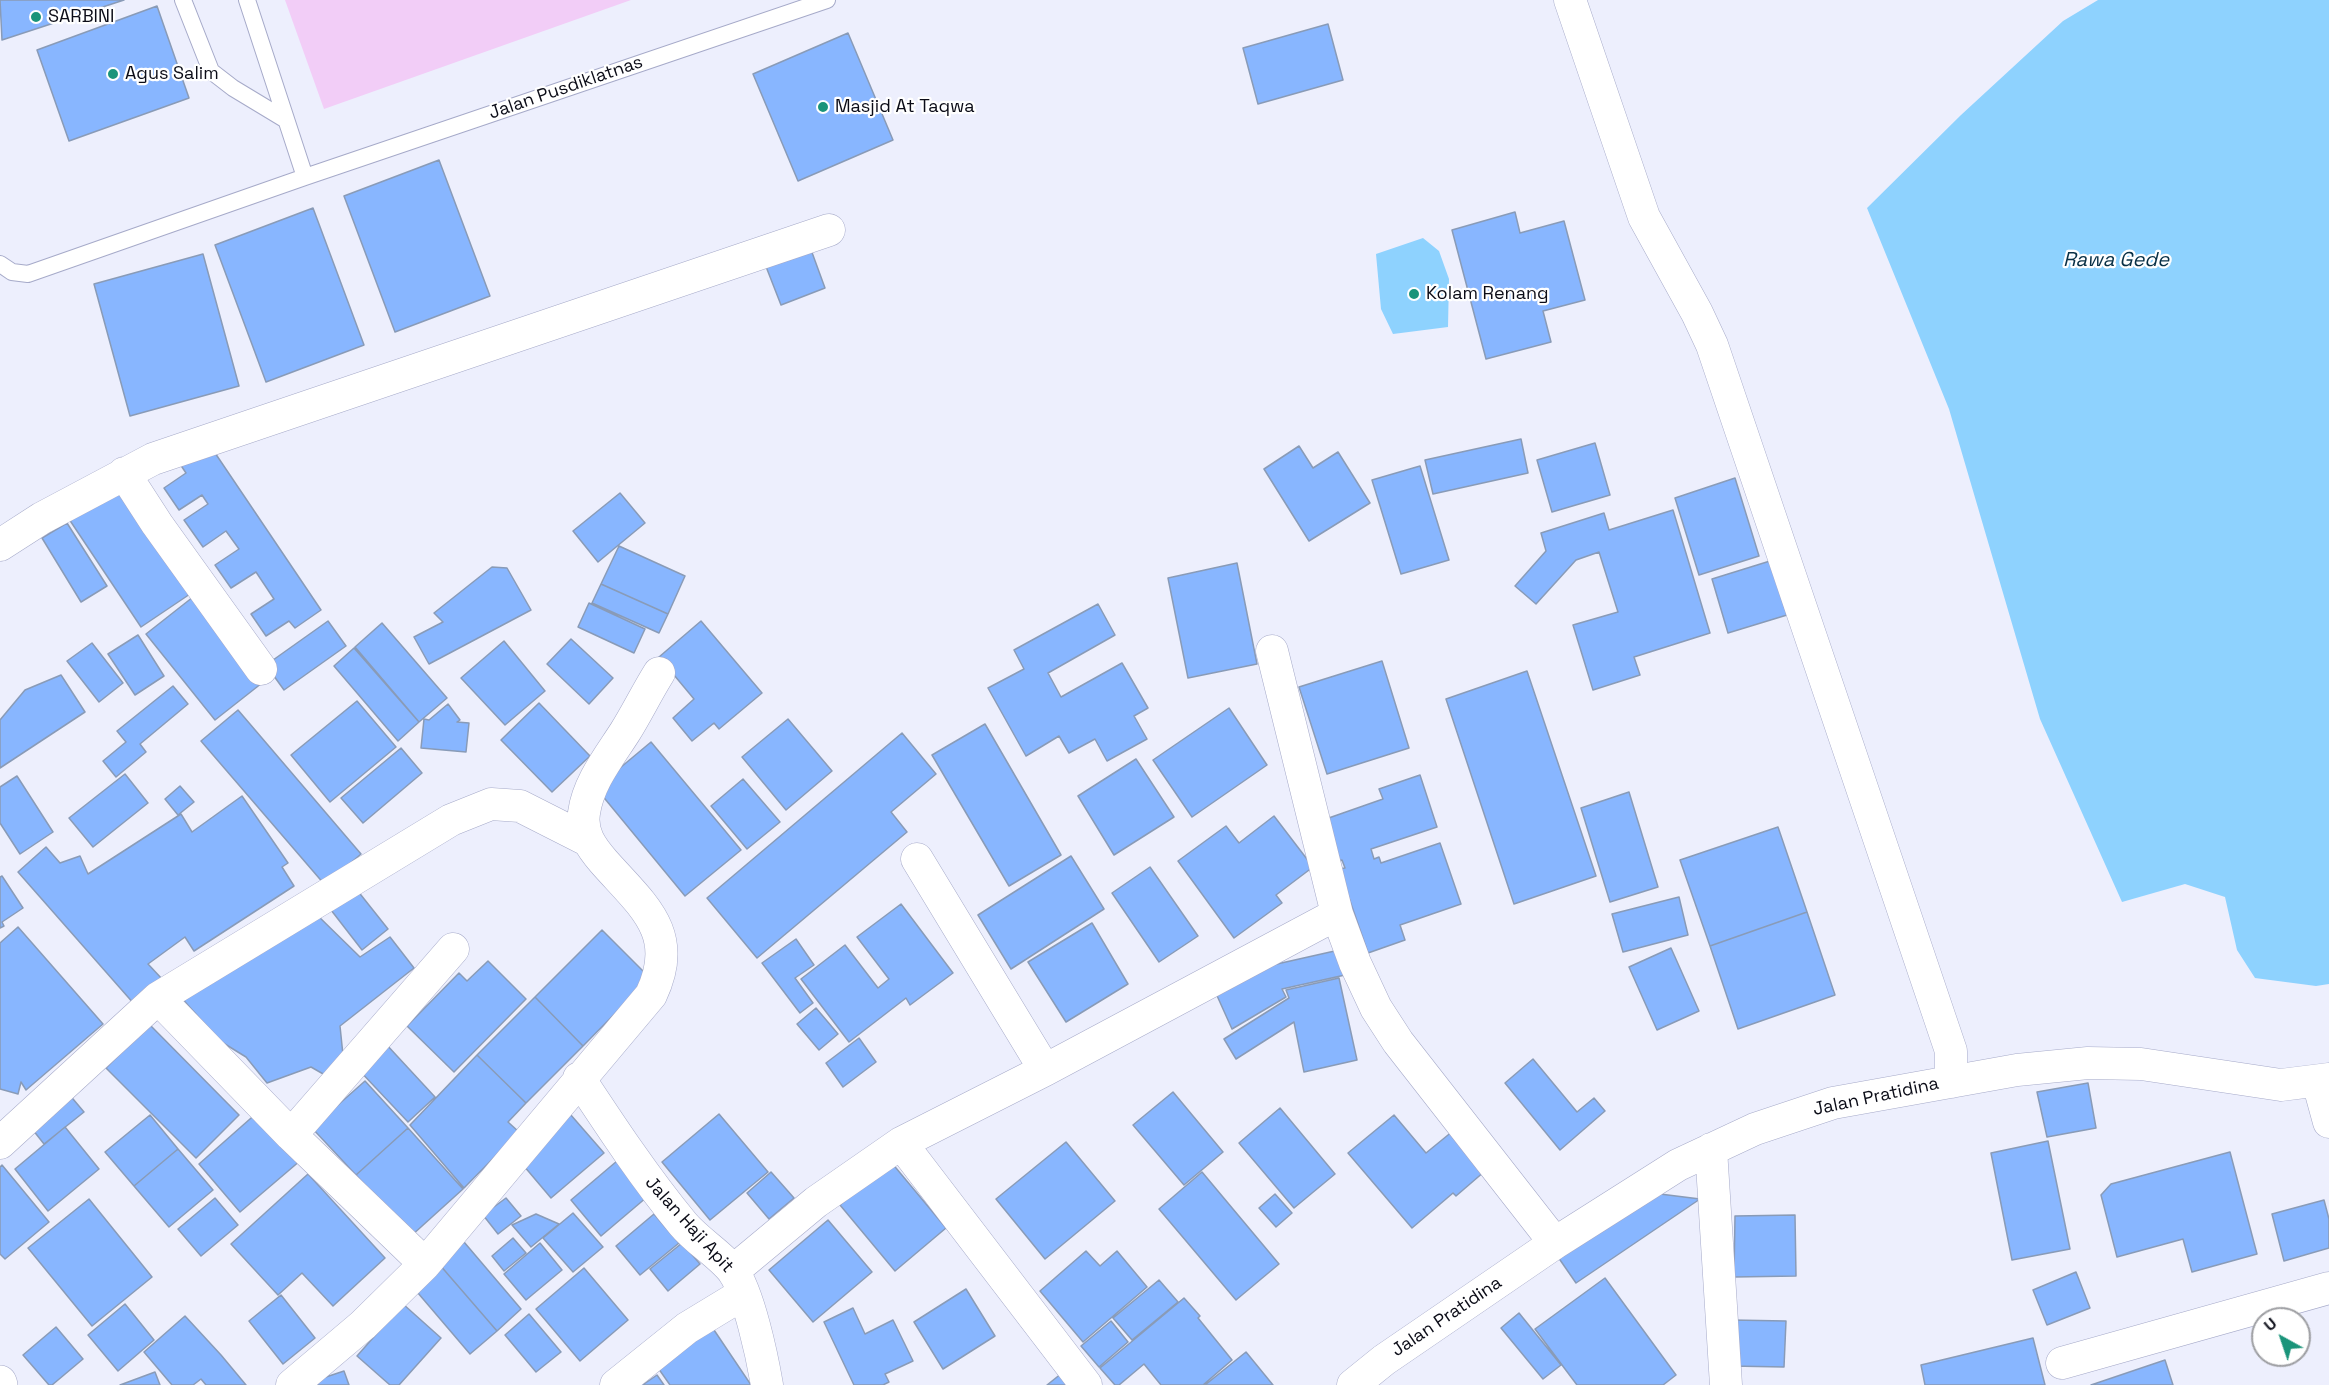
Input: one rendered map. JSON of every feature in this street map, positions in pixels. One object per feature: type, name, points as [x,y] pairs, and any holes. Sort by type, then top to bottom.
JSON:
[{"type":"street","points":[[1570,0],[1644,217],[1698,313],[1712,345],[1951,1051],[1951,1082]]},
{"type":"street","points":[[0,545],[42,518],[124,472],[153,459],[829,230]]},
{"type":"street","points":[[124,472],[157,524],[261,669]]},
{"type":"street","points":[[1272,651],[1337,914],[1355,963],[1376,1008],[1398,1042],[1555,1243]]},
{"type":"street","points":[[587,840],[584,812],[591,789],[659,673]]},
{"type":"street","points":[[0,1143],[158,998],[451,820],[491,804],[520,806],[587,840],[651,916],[660,935],[664,958],[660,976],[651,995],[425,1264],[363,1325],[292,1385]]},
{"type":"street","points":[[917,859],[1044,1070]]},
{"type":"street","points":[[616,1385],[687,1328],[738,1283],[816,1202],[901,1143],[1044,1070],[1337,914]]},
{"type":"street","points":[[291,1135],[453,949]]},
{"type":"street","points":[[158,998],[291,1135],[425,1264]]},
{"type":"street","name":"Jalan Pratidina","points":[[1353,1385],[1384,1360],[1555,1243],[1678,1165],[1755,1129],[1833,1103],[2017,1070],[2088,1063],[2142,1064],[2282,1085],[2324,1080]]},
{"type":"street","name":"Jalan Haji Apit","points":[[579,1078],[650,1183],[684,1226],[738,1283],[754,1329],[767,1385]]},
{"type":"street","points":[[2324,1080],[2329,1122]]},
{"type":"street","points":[[901,1143],[1086,1385]]},
{"type":"street","points":[[1711,1149],[1726,1385]]},
{"type":"street","points":[[2062,1363],[2329,1288]]},
{"type":"lane","points":[[183,0],[211,71],[233,88],[286,120]]},
{"type":"lane","points":[[247,0],[305,177]]},
{"type":"lane","name":"Jalan Pusdiklatnas","points":[[0,264],[12,272],[28,274],[305,177],[827,0]]},
{"type":"shaded area","points":[[285,0],[631,0],[324,109]]},
{"type":"water","name":"Rawa Gede","points":[[2098,0],[2329,0],[2329,984],[2316,986],[2255,978],[2237,950],[2225,897],[2185,884],[2122,902],[2040,719],[1949,409],[1867,208],[1961,115],[2063,21]]},
{"type":"water","name":"Kolam Renang","points":[[1423,238],[1439,251],[1449,279],[1448,327],[1393,334],[1381,309],[1376,254]]},
{"type":"building","name":"SARBINI","points":[[0,0],[124,0],[2,40]]},
{"type":"building","name":"Agus Salim","points":[[157,6],[189,98],[69,141],[37,50]]},
{"type":"building","points":[[1328,24],[1343,80],[1258,104],[1243,48]]},
{"type":"building","name":"Masjid At Taqwa","points":[[848,33],[893,140],[798,181],[753,74]]},
{"type":"building","points":[[439,160],[490,296],[395,332],[344,196]]},
{"type":"building","points":[[313,208],[364,345],[266,382],[215,245]]},
{"type":"building","points":[[1515,212],[1520,233],[1564,221],[1585,300],[1543,311],[1551,342],[1486,359],[1452,230]]},
{"type":"building","points":[[810,247],[825,288],[781,305],[765,264]]},
{"type":"building","points":[[203,254],[239,386],[130,416],[94,284]]},
{"type":"building","points":[[1521,439],[1528,473],[1433,494],[1425,460]]},
{"type":"building","points":[[1595,443],[1610,495],[1552,512],[1537,460]]},
{"type":"building","points":[[209,444],[321,610],[295,628],[289,621],[266,636],[251,614],[274,599],[256,572],[231,588],[215,565],[239,549],[226,531],[203,547],[184,520],[208,504],[202,495],[179,510],[164,488],[186,473],[180,464]]},
{"type":"building","points":[[1299,446],[1313,468],[1338,452],[1370,503],[1309,541],[1264,469]]},
{"type":"building","points":[[1420,466],[1449,560],[1401,574],[1372,480]]},
{"type":"building","points":[[1735,478],[1759,556],[1699,575],[1675,498]]},
{"type":"building","points":[[123,483],[196,590],[141,627],[69,519]]},
{"type":"building","points":[[620,493],[645,523],[598,562],[573,531]]},
{"type":"building","points":[[1673,510],[1710,633],[1634,657],[1640,675],[1593,690],[1573,625],[1618,612],[1599,552],[1576,560],[1536,604],[1515,586],[1546,551],[1541,533],[1604,513],[1609,530]]},
{"type":"building","points":[[67,523],[107,586],[81,602],[42,538]]},
{"type":"building","points":[[619,546],[685,576],[668,614],[601,584]]},
{"type":"building","points":[[1770,561],[1787,615],[1728,633],[1712,579]]},
{"type":"building","points":[[1237,563],[1257,664],[1188,678],[1168,578]]},
{"type":"building","points":[[492,567],[507,568],[531,610],[429,664],[414,637],[443,622],[434,613]]},
{"type":"building","points":[[601,584],[668,614],[659,633],[592,603]]},
{"type":"building","points":[[193,597],[262,683],[215,720],[146,634]]},
{"type":"building","points":[[589,603],[645,629],[634,653],[578,627]]},
{"type":"building","points":[[1098,604],[1115,635],[1048,673],[1061,697],[1122,663],[1148,708],[1134,716],[1147,739],[1107,761],[1095,739],[1069,753],[1059,736],[1026,756],[988,688],[1024,669],[1014,650]]},
{"type":"building","points":[[328,621],[346,646],[284,690],[266,665]]},
{"type":"building","points":[[701,621],[762,693],[719,729],[714,723],[692,741],[673,718],[694,699],[659,657]]},
{"type":"building","points":[[382,623],[447,698],[419,722],[355,647]]},
{"type":"building","points":[[138,635],[164,676],[135,695],[108,654]]},
{"type":"building","points":[[571,639],[613,678],[589,704],[547,664]]},
{"type":"building","points":[[504,641],[545,691],[505,725],[461,678]]},
{"type":"building","points":[[92,643],[123,683],[99,702],[67,661]]},
{"type":"building","points":[[354,648],[419,722],[398,741],[334,666]]},
{"type":"building","points":[[1382,661],[1409,748],[1327,774],[1299,687]]},
{"type":"building","points":[[1527,671],[1596,876],[1514,904],[1446,699]]},
{"type":"building","points":[[61,675],[85,712],[0,768],[0,720],[25,690]]},
{"type":"building","points":[[173,686],[188,704],[140,744],[146,752],[116,777],[103,761],[126,742],[117,731]]},
{"type":"building","points":[[357,701],[396,747],[330,802],[291,755]]},
{"type":"building","points":[[539,703],[590,756],[552,792],[501,740]]},
{"type":"building","points":[[448,704],[460,720],[457,722],[469,723],[466,752],[421,748],[424,719],[429,720]]},
{"type":"building","points":[[1229,708],[1267,765],[1192,817],[1153,760]]},
{"type":"building","points":[[238,710],[361,854],[325,885],[201,741]]},
{"type":"building","points":[[788,719],[832,771],[786,810],[742,757]]},
{"type":"building","points":[[985,724],[1061,855],[1009,886],[932,755]]},
{"type":"building","points":[[902,733],[936,774],[891,812],[907,832],[757,958],[707,898]]},
{"type":"building","points":[[651,742],[741,850],[685,896],[596,788]]},
{"type":"building","points":[[401,748],[422,773],[363,823],[341,798]]},
{"type":"building","points":[[1136,759],[1174,817],[1114,855],[1078,796]]},
{"type":"building","points":[[125,774],[148,803],[93,847],[69,818]]},
{"type":"building","points":[[1420,775],[1437,827],[1371,849],[1374,859],[1379,857],[1381,863],[1440,843],[1461,904],[1400,925],[1405,940],[1368,953],[1339,869],[1345,868],[1342,860],[1337,862],[1323,820],[1383,799],[1379,789]]},
{"type":"building","points":[[17,776],[53,832],[20,854],[0,823],[0,787]]},
{"type":"building","points":[[743,779],[780,822],[747,849],[711,806]]},
{"type":"building","points":[[180,786],[194,802],[178,815],[165,799]]},
{"type":"building","points":[[1629,792],[1658,887],[1610,902],[1581,808]]},
{"type":"building","points":[[242,796],[288,863],[282,867],[294,886],[194,951],[185,937],[148,964],[163,980],[135,1005],[18,872],[46,847],[60,863],[80,856],[88,874],[181,814],[192,832]]},
{"type":"building","points":[[1274,816],[1313,867],[1276,895],[1282,903],[1234,938],[1178,861],[1226,826],[1239,843]]},
{"type":"building","points":[[1778,827],[1807,912],[1710,946],[1680,860]]},
{"type":"building","points":[[1071,856],[1104,909],[1011,969],[978,915]]},
{"type":"building","points":[[1150,867],[1198,936],[1159,962],[1112,893]]},
{"type":"building","points":[[2,876],[23,908],[2,922],[4,926],[0,928],[0,877]]},
{"type":"building","points":[[357,890],[388,929],[362,950],[331,910]]},
{"type":"building","points":[[1679,897],[1688,935],[1623,952],[1612,914]]},
{"type":"building","points":[[901,904],[953,973],[910,1005],[906,998],[849,1042],[801,979],[845,945],[878,988],[889,979],[857,937]]},
{"type":"building","points":[[313,911],[360,957],[390,937],[414,968],[340,1026],[343,1055],[325,1075],[311,1067],[267,1083],[246,1057],[220,1041],[178,994]]},
{"type":"building","points":[[1807,912],[1835,995],[1738,1029],[1710,946]]},
{"type":"building","points":[[1092,923],[1128,984],[1066,1022],[1028,962]]},
{"type":"building","points":[[18,927],[103,1024],[26,1090],[21,1082],[18,1094],[0,1089],[0,943]]},
{"type":"building","points":[[602,930],[650,978],[583,1046],[535,997]]},
{"type":"building","points":[[796,939],[814,965],[795,978],[813,1003],[800,1013],[762,963]]},
{"type":"building","points":[[1348,948],[1354,973],[1282,989],[1286,997],[1232,1029],[1214,989],[1268,966]]},
{"type":"building","points":[[1671,948],[1699,1011],[1657,1030],[1629,967]]},
{"type":"building","points":[[488,961],[526,999],[454,1072],[407,1026],[459,973],[467,981]]},
{"type":"building","points":[[1339,978],[1357,1060],[1304,1072],[1294,1022],[1236,1059],[1224,1039],[1289,998],[1286,990]]},
{"type":"building","points":[[535,997],[583,1046],[526,1103],[477,1055]]},
{"type":"building","points":[[816,1008],[838,1034],[819,1050],[797,1024]]},
{"type":"building","points":[[149,1024],[239,1115],[196,1158],[106,1068]]},
{"type":"building","points":[[859,1038],[876,1062],[843,1087],[826,1063]]},
{"type":"building","points":[[385,1043],[435,1097],[408,1122],[358,1069]]},
{"type":"building","points":[[477,1055],[526,1103],[508,1122],[519,1132],[464,1188],[410,1125]]},
{"type":"building","points":[[1533,1059],[1577,1112],[1594,1098],[1605,1111],[1560,1150],[1505,1083]]},
{"type":"building","points":[[365,1081],[408,1128],[356,1175],[312,1128]]},
{"type":"building","points":[[2088,1083],[2096,1128],[2047,1137],[2037,1092]]},
{"type":"building","points":[[1173,1092],[1223,1152],[1184,1185],[1133,1125]]},
{"type":"building","points":[[68,1093],[84,1112],[44,1144],[29,1125]]},
{"type":"building","points":[[1280,1108],[1335,1174],[1294,1208],[1239,1143]]},
{"type":"building","points":[[259,1111],[301,1160],[240,1212],[199,1164]]},
{"type":"building","points":[[570,1114],[604,1153],[551,1198],[518,1159]]},
{"type":"building","points":[[719,1114],[768,1172],[710,1220],[662,1162]]},
{"type":"building","points":[[150,1115],[178,1149],[134,1186],[105,1152]]},
{"type":"building","points":[[1394,1115],[1426,1153],[1459,1126],[1492,1165],[1456,1196],[1453,1193],[1412,1228],[1348,1153]]},
{"type":"building","points":[[65,1127],[99,1169],[48,1211],[15,1169]]},
{"type":"building","points":[[408,1128],[463,1189],[411,1236],[356,1175]]},
{"type":"building","points":[[2048,1141],[2070,1249],[2012,1260],[1991,1153]]},
{"type":"building","points":[[1066,1142],[1115,1201],[1045,1259],[996,1199]]},
{"type":"building","points":[[178,1149],[213,1190],[169,1227],[134,1186]]},
{"type":"building","points":[[2230,1152],[2257,1254],[2192,1272],[2183,1239],[2117,1257],[2101,1195],[2111,1184]]},
{"type":"building","points":[[617,1161],[647,1197],[601,1236],[571,1200]]},
{"type":"building","points":[[891,1162],[946,1228],[895,1271],[840,1205]]},
{"type":"building","points":[[2,1165],[49,1222],[5,1259],[0,1254],[0,1167]]},
{"type":"building","points":[[771,1172],[794,1198],[769,1219],[747,1193]]},
{"type":"building","points":[[1202,1172],[1279,1264],[1236,1300],[1159,1209]]},
{"type":"building","points":[[308,1174],[385,1258],[333,1306],[302,1273],[278,1295],[231,1244]]},
{"type":"building","points":[[1652,1193],[1700,1199],[1576,1283],[1558,1257]]},
{"type":"building","points":[[1275,1194],[1292,1213],[1276,1227],[1259,1208]]},
{"type":"building","points":[[215,1198],[238,1225],[201,1256],[178,1229]]},
{"type":"building","points":[[506,1198],[521,1216],[498,1234],[483,1215]]},
{"type":"building","points":[[89,1199],[152,1277],[92,1326],[28,1248]]},
{"type":"building","points":[[2324,1200],[2329,1219],[2329,1248],[2284,1261],[2272,1214]]},
{"type":"building","points":[[573,1213],[603,1247],[573,1272],[543,1238]]},
{"type":"building","points":[[536,1214],[559,1224],[531,1247],[512,1225]]},
{"type":"building","points":[[654,1214],[679,1243],[640,1275],[616,1246]]},
{"type":"building","points":[[1795,1215],[1796,1276],[1734,1277],[1735,1216]]},
{"type":"building","points":[[828,1220],[872,1272],[813,1322],[769,1270]]},
{"type":"building","points":[[513,1238],[526,1253],[504,1271],[492,1256]]},
{"type":"building","points":[[464,1242],[521,1309],[497,1331],[439,1264]]},
{"type":"building","points":[[540,1243],[562,1270],[526,1300],[504,1274]]},
{"type":"building","points":[[682,1243],[700,1264],[668,1291],[650,1269]]},
{"type":"building","points":[[1086,1251],[1100,1266],[1117,1251],[1147,1287],[1083,1342],[1040,1291]]},
{"type":"building","points":[[439,1264],[497,1331],[470,1354],[412,1286]]},
{"type":"building","points":[[584,1268],[628,1320],[580,1361],[536,1309]]},
{"type":"building","points":[[2076,1272],[2090,1308],[2047,1325],[2033,1290]]},
{"type":"building","points":[[1605,1278],[1676,1375],[1663,1385],[1577,1385],[1535,1329]]},
{"type":"building","points":[[1159,1280],[1178,1302],[1132,1340],[1113,1318]]},
{"type":"building","points":[[966,1289],[995,1336],[943,1369],[914,1322]]},
{"type":"building","points":[[281,1295],[315,1338],[283,1364],[249,1321]]},
{"type":"building","points":[[1184,1298],[1232,1360],[1203,1385],[1161,1385],[1144,1364],[1119,1385],[1115,1385],[1100,1368]]},
{"type":"building","points":[[125,1304],[154,1340],[118,1371],[88,1335]]},
{"type":"building","points":[[403,1304],[441,1338],[399,1385],[390,1385],[357,1356]]},
{"type":"building","points":[[853,1308],[865,1334],[893,1320],[913,1361],[885,1374],[889,1382],[883,1385],[854,1385],[824,1322]]},
{"type":"building","points":[[1519,1313],[1561,1365],[1543,1379],[1501,1328]]},
{"type":"building","points":[[529,1314],[561,1352],[536,1372],[505,1335]]},
{"type":"building","points":[[185,1316],[246,1385],[206,1385],[201,1379],[193,1385],[172,1385],[144,1352]]},
{"type":"building","points":[[1732,1320],[1786,1321],[1784,1367],[1731,1366]]},
{"type":"building","points":[[1111,1321],[1128,1342],[1099,1367],[1081,1346]]},
{"type":"building","points":[[56,1327],[83,1359],[52,1385],[49,1385],[23,1355]]},
{"type":"building","points":[[712,1327],[751,1385],[670,1385],[656,1365]]},
{"type":"building","points":[[2033,1338],[2045,1385],[1925,1385],[1921,1365]]},
{"type":"building","points":[[1246,1352],[1273,1385],[1205,1385]]},
{"type":"building","points":[[2165,1360],[2173,1385],[2091,1385]]},
{"type":"building","points":[[344,1371],[349,1385],[302,1385]]},
{"type":"building","points":[[155,1372],[160,1385],[120,1385]]},
{"type":"building","points":[[1062,1373],[1072,1385],[1047,1385]]},
{"type":"building","points":[[657,1375],[664,1385],[627,1385],[637,1377],[644,1384]]},
{"type":"place","name":"SARBINI","points":[[36,17]]},
{"type":"place","name":"Agus Salim","points":[[113,74]]},
{"type":"place","name":"Masjid At Taqwa","points":[[823,107]]},
{"type":"place","name":"Kolam Renang","points":[[1414,294]]}]
